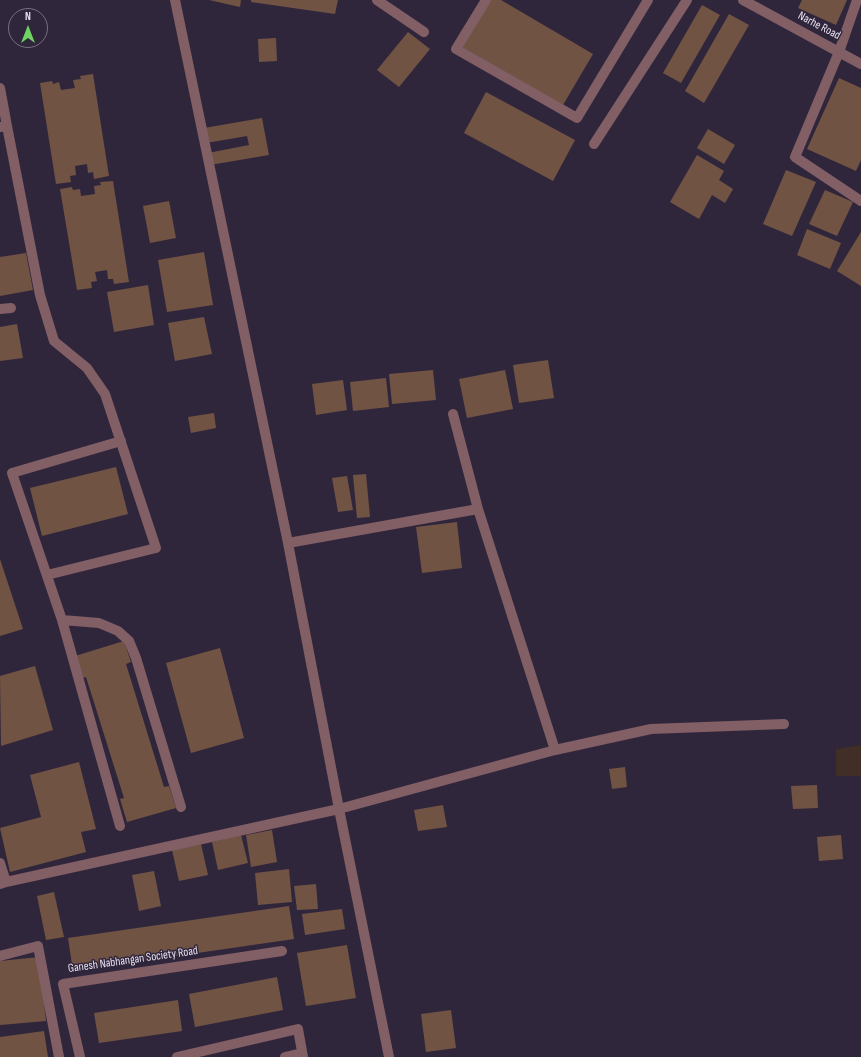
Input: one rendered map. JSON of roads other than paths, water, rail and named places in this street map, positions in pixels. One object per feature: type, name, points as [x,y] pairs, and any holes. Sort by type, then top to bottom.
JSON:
[{"type":"street","points":[[175,0],[288,543],[339,809],[389,1057]]},
{"type":"street","points":[[377,0],[424,32]]},
{"type":"street","points":[[486,0],[456,49],[577,118],[648,0]]},
{"type":"street","points":[[594,144],[687,0]]},
{"type":"street","name":"Narhe Road","points":[[744,0],[861,64]]},
{"type":"street","points":[[857,0],[838,52],[795,157],[861,201]]},
{"type":"street","points":[[0,88],[3,126],[40,295],[54,341],[87,368],[105,394],[156,548],[47,575]]},
{"type":"street","points":[[0,309],[11,308]]},
{"type":"street","points":[[453,414],[478,509],[555,750]]},
{"type":"street","points":[[120,826],[62,620],[12,473],[121,441]]},
{"type":"street","points":[[288,543],[478,509]]},
{"type":"street","points":[[62,620],[99,623],[118,631],[129,641],[136,658],[181,807]]},
{"type":"street","points":[[0,863],[3,883],[339,809],[555,750],[651,729],[784,724]]},
{"type":"street","points":[[0,956],[38,946],[58,1057]]},
{"type":"street","name":"Ganesh Nabhangan Society Road","points":[[80,1057],[63,984],[282,951]]},
{"type":"street","points":[[177,1057],[298,1029],[303,1055],[284,1057]]}]
